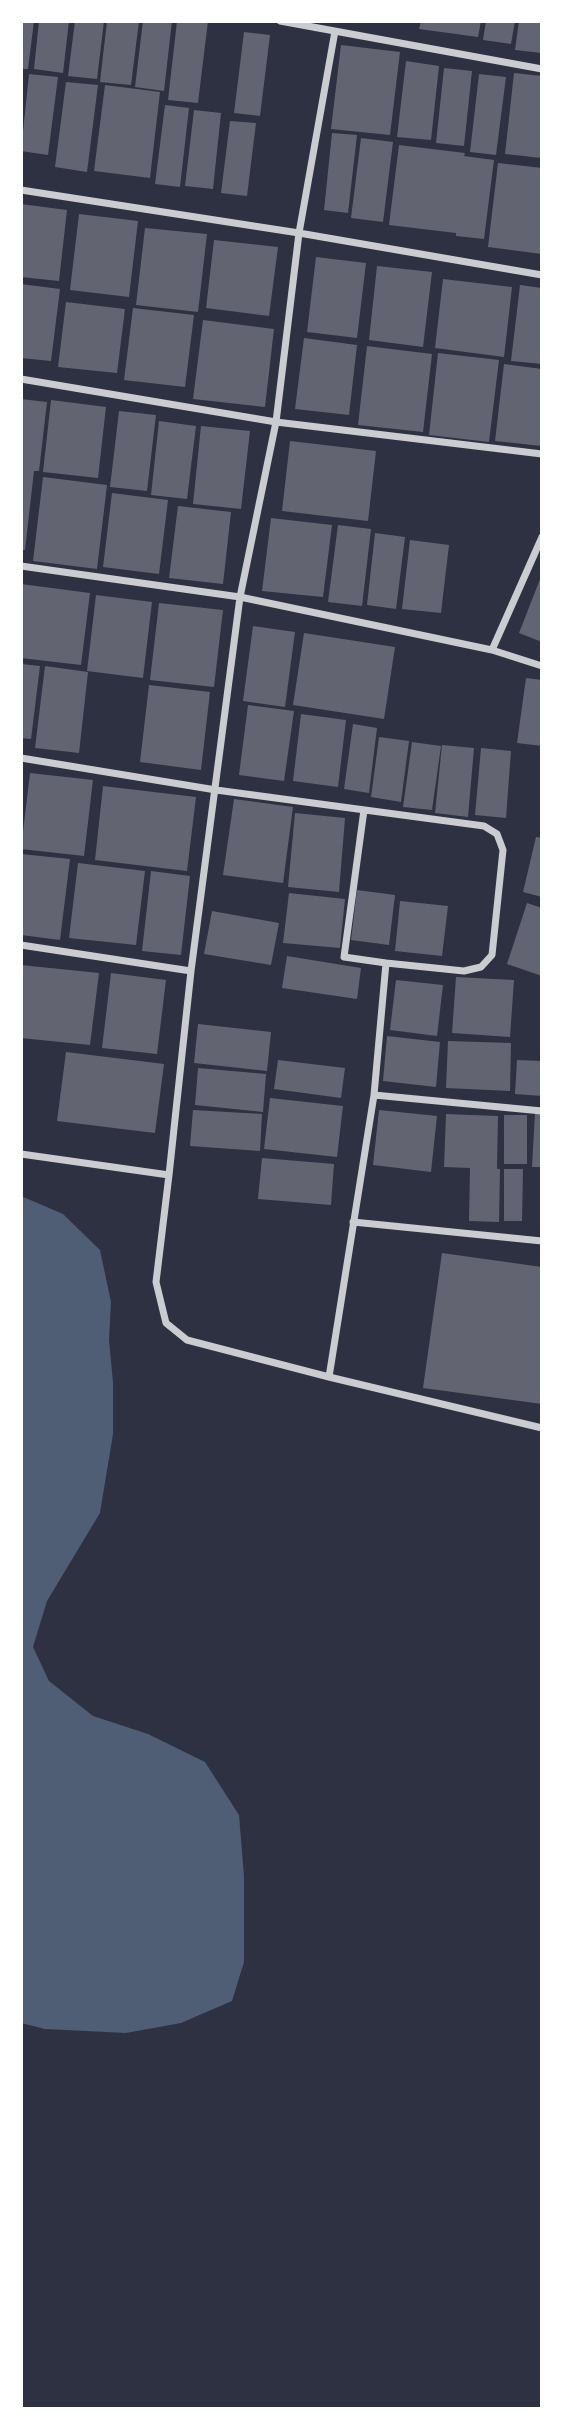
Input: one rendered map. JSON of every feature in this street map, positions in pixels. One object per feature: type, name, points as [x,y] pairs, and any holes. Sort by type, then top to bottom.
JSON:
[{"type":"street","points":[[280,21],[542,69]]},
{"type":"street","points":[[335,31],[299,233],[276,422],[240,597],[191,971],[156,1282],[166,1323],[187,1340],[542,1428]]},
{"type":"street","points":[[21,190],[299,233],[542,275]]},
{"type":"street","points":[[21,379],[276,422],[542,454]]},
{"type":"street","points":[[492,650],[542,537]]},
{"type":"street","points":[[21,566],[240,597],[492,650],[542,666]]},
{"type":"street","points":[[21,758],[216,790],[484,826],[497,834],[503,850],[492,955],[481,967],[464,971],[344,957],[364,810]]},
{"type":"street","points":[[21,945],[191,971]]},
{"type":"street","points":[[329,1377],[374,1095],[386,963]]},
{"type":"street","points":[[374,1095],[542,1111]]},
{"type":"street","points":[[21,1154],[169,1175]]},
{"type":"street","points":[[353,1222],[542,1241]]},
{"type":"water","points":[[21,1196],[63,1214],[100,1250],[111,1302],[109,1340],[113,1382],[113,1434],[100,1513],[47,1601],[33,1647],[49,1681],[93,1716],[148,1734],[205,1762],[239,1815],[244,1876],[244,1962],[232,2001],[181,2023],[126,2033],[45,2029],[21,2023]]},
{"type":"building","points":[[21,21],[34,21],[28,69],[21,69]]},
{"type":"building","points":[[39,21],[69,21],[63,73],[34,69]]},
{"type":"building","points":[[75,21],[104,21],[97,79],[68,76]]},
{"type":"building","points":[[107,21],[139,21],[131,85],[100,82]]},
{"type":"building","points":[[143,21],[172,21],[164,91],[135,87]]},
{"type":"building","points":[[177,21],[208,21],[198,103],[168,100]]},
{"type":"building","points":[[421,21],[481,21],[478,37],[419,29]]},
{"type":"building","points":[[486,21],[515,21],[511,44],[483,40]]},
{"type":"building","points":[[519,21],[542,21],[542,53],[515,50]]},
{"type":"building","points":[[244,32],[270,35],[260,116],[234,113]]},
{"type":"building","points":[[341,45],[400,52],[390,135],[331,129]]},
{"type":"building","points":[[406,61],[439,66],[431,140],[397,137]]},
{"type":"building","points":[[444,68],[472,71],[464,146],[436,143]]},
{"type":"building","points":[[514,73],[542,76],[542,158],[505,154]]},
{"type":"building","points":[[29,74],[58,77],[48,155],[21,151]]},
{"type":"building","points":[[479,74],[506,77],[496,155],[470,152]]},
{"type":"building","points":[[66,82],[98,85],[87,172],[55,167]]},
{"type":"building","points":[[105,85],[160,92],[150,178],[94,171]]},
{"type":"building","points":[[165,105],[189,108],[180,187],[155,184]]},
{"type":"building","points":[[194,110],[221,113],[213,189],[185,186]]},
{"type":"building","points":[[230,121],[256,123],[247,196],[221,193]]},
{"type":"building","points":[[332,133],[357,135],[348,213],[324,210]]},
{"type":"building","points":[[361,138],[393,142],[383,222],[351,218]]},
{"type":"building","points":[[399,145],[465,153],[464,156],[494,160],[484,239],[389,225]]},
{"type":"building","points":[[498,163],[542,168],[542,254],[488,247]]},
{"type":"building","points":[[21,204],[67,210],[59,281],[21,277]]},
{"type":"building","points":[[79,214],[138,221],[129,297],[70,290]]},
{"type":"building","points":[[145,228],[207,234],[198,312],[136,305]]},
{"type":"building","points":[[214,240],[278,247],[269,316],[206,308]]},
{"type":"building","points":[[316,257],[366,263],[357,338],[307,332]]},
{"type":"building","points":[[377,266],[432,272],[423,347],[369,340]]},
{"type":"building","points":[[443,279],[512,287],[504,357],[435,348]]},
{"type":"building","points":[[21,284],[60,289],[51,361],[21,358]]},
{"type":"building","points":[[520,285],[542,288],[542,364],[511,361]]},
{"type":"building","points":[[66,302],[125,309],[117,373],[58,367]]},
{"type":"building","points":[[133,308],[194,315],[185,387],[124,380]]},
{"type":"building","points":[[203,320],[274,329],[265,407],[193,399]]},
{"type":"building","points":[[304,338],[357,345],[349,415],[295,409]]},
{"type":"building","points":[[367,346],[432,354],[423,432],[358,425]]},
{"type":"building","points":[[438,353],[499,360],[489,442],[429,435]]},
{"type":"building","points":[[504,364],[542,369],[542,446],[495,441]]},
{"type":"building","points":[[21,399],[47,402],[39,471],[34,471],[25,550],[21,550]]},
{"type":"building","points":[[51,400],[106,407],[98,478],[43,472]]},
{"type":"building","points":[[119,411],[156,415],[147,491],[110,487]]},
{"type":"building","points":[[159,421],[196,426],[187,499],[151,495]]},
{"type":"building","points":[[201,426],[250,431],[241,509],[193,504]]},
{"type":"building","points":[[290,441],[376,451],[368,521],[282,511]]},
{"type":"building","points":[[43,477],[107,485],[97,569],[33,561]]},
{"type":"building","points":[[112,493],[168,500],[159,574],[103,567]]},
{"type":"building","points":[[178,506],[231,512],[223,584],[169,578]]},
{"type":"building","points":[[271,518],[332,525],[323,597],[262,591]]},
{"type":"building","points":[[338,525],[371,529],[362,606],[328,602]]},
{"type":"building","points":[[375,533],[405,537],[396,609],[367,605]]},
{"type":"building","points":[[410,540],[449,545],[441,613],[402,609]]},
{"type":"building","points":[[542,574],[542,642],[519,633]]},
{"type":"building","points":[[21,584],[90,593],[81,665],[21,658]]},
{"type":"building","points":[[96,595],[152,602],[143,678],[87,671]]},
{"type":"building","points":[[159,603],[223,610],[214,687],[150,680]]},
{"type":"building","points":[[253,626],[295,632],[285,707],[243,701]]},
{"type":"building","points":[[304,633],[395,647],[384,719],[293,705]]},
{"type":"building","points":[[21,664],[40,666],[31,739],[21,738]]},
{"type":"building","points":[[45,666],[88,672],[79,753],[35,748]]},
{"type":"building","points":[[526,678],[542,680],[542,746],[517,743]]},
{"type":"building","points":[[149,685],[210,692],[201,770],[140,762]]},
{"type":"building","points":[[248,705],[294,711],[284,781],[239,775]]},
{"type":"building","points":[[301,714],[346,720],[338,787],[293,781]]},
{"type":"building","points":[[353,724],[377,728],[369,793],[344,789]]},
{"type":"building","points":[[379,737],[409,741],[401,802],[371,797]]},
{"type":"building","points":[[412,742],[441,746],[432,810],[403,807]]},
{"type":"building","points":[[442,745],[474,748],[468,817],[435,813]]},
{"type":"building","points":[[481,748],[511,751],[506,818],[475,815]]},
{"type":"building","points":[[30,773],[93,780],[84,856],[21,849]]},
{"type":"building","points":[[103,786],[196,797],[187,871],[95,860]]},
{"type":"building","points":[[234,799],[293,807],[283,883],[223,875]]},
{"type":"building","points":[[295,813],[345,818],[339,892],[288,887]]},
{"type":"building","points":[[536,837],[542,838],[542,897],[523,892]]},
{"type":"building","points":[[21,854],[70,859],[60,940],[21,935]]},
{"type":"building","points":[[78,863],[145,871],[136,945],[69,938]]},
{"type":"building","points":[[151,871],[190,876],[181,955],[142,951]]},
{"type":"building","points":[[357,890],[395,895],[389,945],[351,940]]},
{"type":"building","points":[[289,893],[345,899],[340,948],[283,943]]},
{"type":"building","points":[[400,901],[448,906],[442,956],[395,951]]},
{"type":"building","points":[[527,903],[542,908],[542,976],[507,964]]},
{"type":"building","points":[[212,911],[279,923],[271,965],[204,954]]},
{"type":"building","points":[[287,956],[361,968],[357,999],[282,988]]},
{"type":"building","points":[[21,965],[99,973],[90,1045],[21,1038]]},
{"type":"building","points":[[111,973],[166,980],[157,1054],[102,1048]]},
{"type":"building","points":[[456,977],[514,980],[510,1037],[452,1033]]},
{"type":"building","points":[[396,980],[443,985],[437,1036],[390,1030]]},
{"type":"building","points":[[198,1024],[271,1032],[267,1071],[194,1063]]},
{"type":"building","points":[[387,1036],[440,1042],[436,1087],[383,1081]]},
{"type":"building","points":[[448,1041],[511,1043],[510,1091],[446,1088]]},
{"type":"building","points":[[66,1052],[164,1064],[155,1133],[57,1121]]},
{"type":"building","points":[[278,1060],[345,1068],[341,1098],[274,1089]]},
{"type":"building","points":[[517,1060],[542,1061],[542,1096],[515,1094]]},
{"type":"building","points":[[198,1068],[266,1074],[263,1112],[195,1105]]},
{"type":"building","points":[[270,1098],[343,1106],[337,1157],[264,1149]]},
{"type":"building","points":[[193,1110],[262,1114],[260,1151],[190,1146]]},
{"type":"building","points":[[379,1110],[437,1116],[431,1172],[373,1165]]},
{"type":"building","points":[[535,1113],[542,1113],[542,1167],[532,1167]]},
{"type":"building","points":[[446,1114],[498,1116],[499,1222],[469,1221],[470,1168],[444,1167]]},
{"type":"building","points":[[504,1115],[527,1115],[527,1164],[504,1164]]},
{"type":"building","points":[[262,1158],[334,1164],[331,1205],[258,1199]]},
{"type":"building","points":[[504,1169],[523,1169],[522,1221],[504,1221]]},
{"type":"building","points":[[442,1253],[542,1267],[542,1404],[423,1388]]}]
